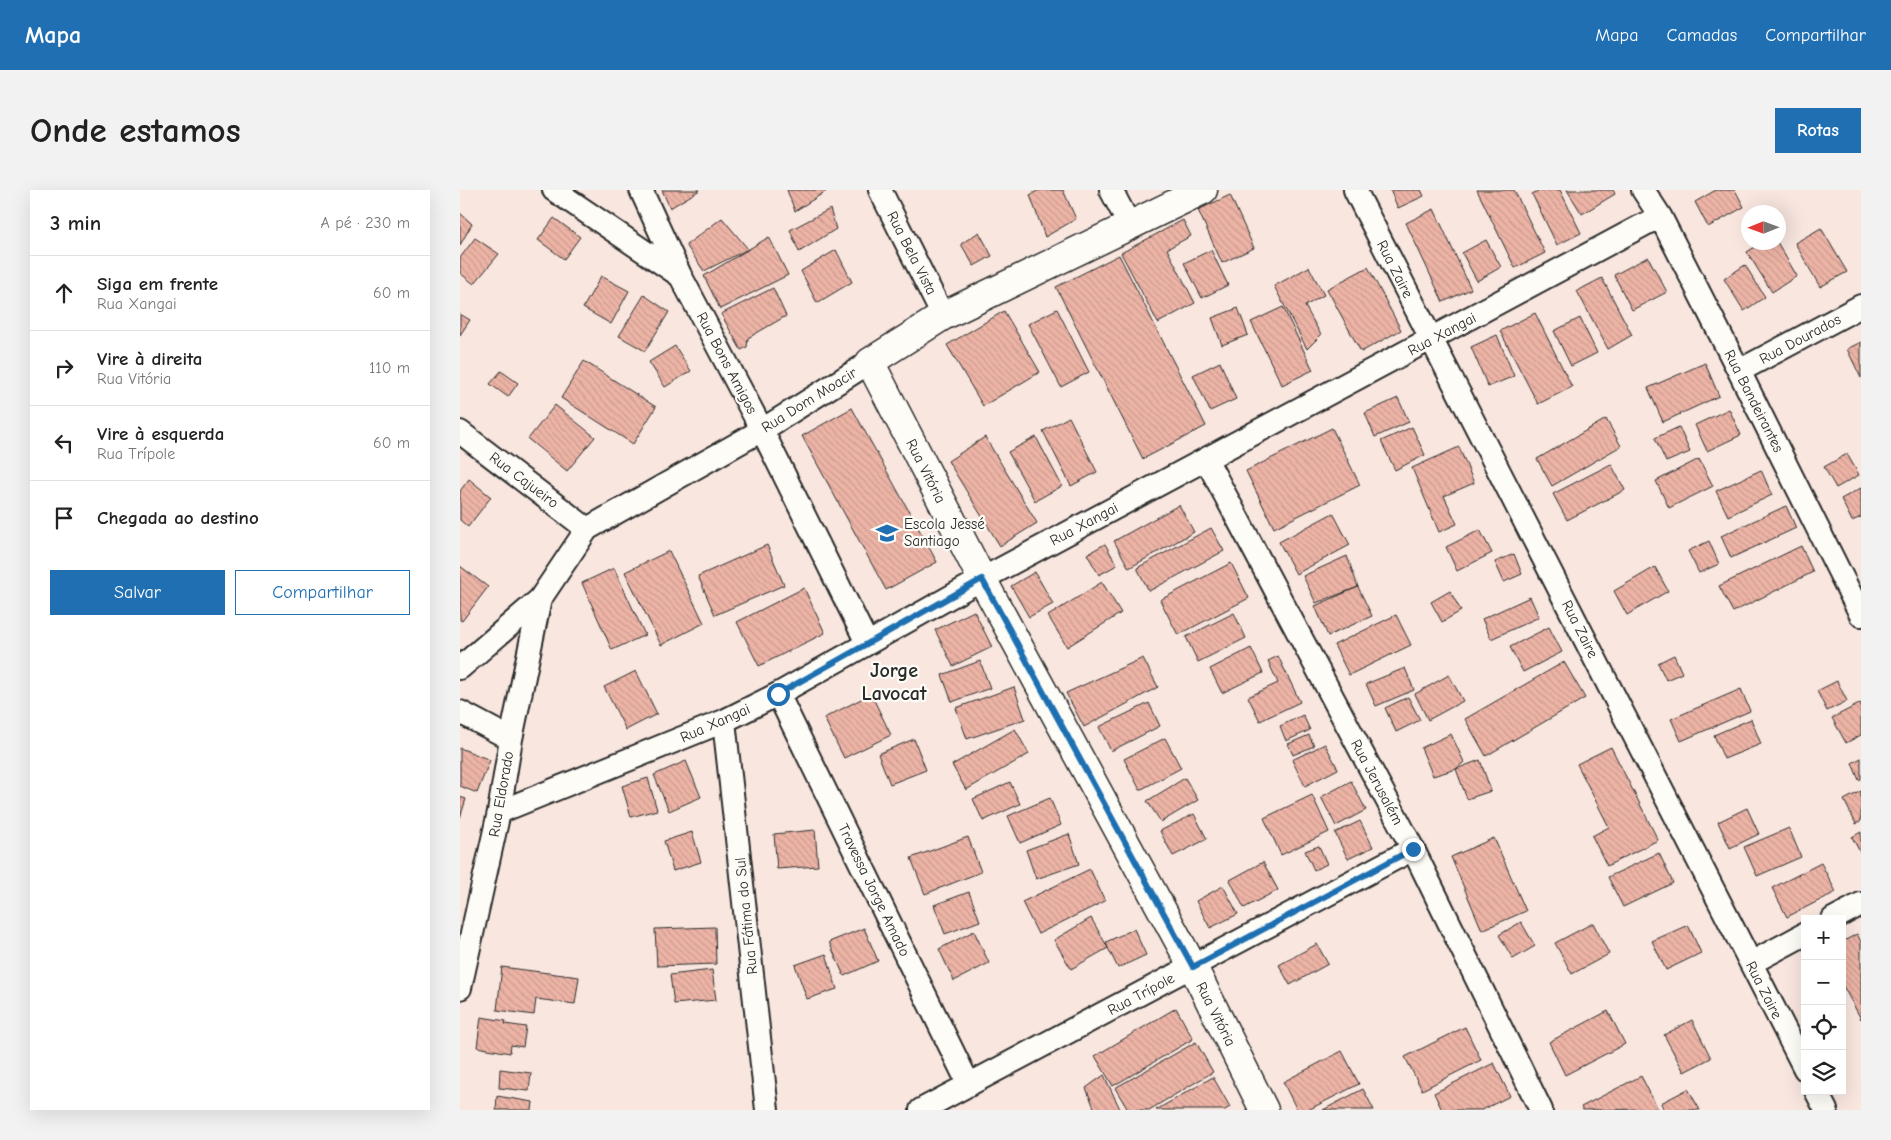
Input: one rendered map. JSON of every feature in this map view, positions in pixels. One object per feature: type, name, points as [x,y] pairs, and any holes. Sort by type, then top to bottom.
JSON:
[{"type":"street","points":[[554,190],[680,275]]},
{"type":"street","name":"Rua Bons Amigos","points":[[641,190],[680,275],[762,430],[867,643]]},
{"type":"street","name":"Rua Bela Vista","points":[[880,190],[944,316]]},
{"type":"street","points":[[1111,190],[1130,226]]},
{"type":"street","name":"Rua Dom Moacir","points":[[460,668],[540,599],[587,529],[762,430],[944,316],[1203,190]]},
{"type":"street","name":"Rua Zaire","points":[[1355,190],[1801,1061]]},
{"type":"street","name":"Rua Bandeirantes","points":[[1643,190],[1660,216],[1861,615]]},
{"type":"street","name":"Rua Xangai","points":[[500,812],[724,721],[778,694],[982,579],[1660,216]]},
{"type":"street","name":"Rua Dourados","points":[[1739,371],[1861,306]]},
{"type":"street","name":"Rua Vitória","points":[[870,362],[982,579],[1193,967],[1264,1110]]},
{"type":"street","name":"Rua Cajueiro","points":[[460,432],[587,529]]},
{"type":"street","name":"Rua Jerusalém","points":[[1206,459],[1413,849],[1541,1110]]},
{"type":"street","name":"Rua Eldorado","points":[[460,988],[500,812],[511,740],[540,599]]},
{"type":"street","name":"Travessa Jorge Amado","points":[[778,694],[969,1085]]},
{"type":"street","points":[[460,712],[511,740]]},
{"type":"street","name":"Rua Fátima do Sul","points":[[724,721],[767,1110]]},
{"type":"street","name":"Rua Trípole","points":[[921,1110],[1413,849]]},
{"type":"street","points":[[1840,915],[1861,904]]},
{"type":"street","points":[[1751,963],[1801,936]]},
{"type":"street","points":[[1818,1095],[1826,1110]]},
{"type":"building","points":[[662,190],[700,190],[670,208]]},
{"type":"building","points":[[787,190],[828,190],[795,211]]},
{"type":"building","points":[[1039,190],[1063,190],[1076,219],[1045,237],[1030,195]]},
{"type":"building","points":[[1390,190],[1421,190],[1424,196],[1398,208]]},
{"type":"building","points":[[1477,190],[1514,190],[1545,253],[1515,268]]},
{"type":"building","points":[[1540,190],[1560,190],[1581,233],[1557,245],[1532,194]]},
{"type":"building","points":[[1567,190],[1613,190],[1615,194],[1582,214]]},
{"type":"building","points":[[1716,190],[1735,190],[1743,205],[1741,205],[1741,209],[1708,227],[1695,202]]},
{"type":"building","points":[[1230,195],[1254,248],[1222,263],[1198,210]]},
{"type":"building","points":[[830,209],[836,229],[799,252],[790,230]]},
{"type":"building","points":[[1434,209],[1471,289],[1443,302],[1406,223]]},
{"type":"building","points":[[460,213],[472,224],[460,245]]},
{"type":"building","points":[[554,218],[580,237],[564,259],[538,240]]},
{"type":"building","points":[[722,218],[748,249],[704,271],[686,245]]},
{"type":"building","points":[[1183,220],[1191,236],[1167,249],[1195,303],[1158,323],[1121,253]]},
{"type":"building","points":[[1821,228],[1847,272],[1820,287],[1795,243]]},
{"type":"building","points":[[979,232],[992,256],[974,266],[961,244]]},
{"type":"building","points":[[769,237],[788,275],[720,309],[704,276]]},
{"type":"building","points":[[475,238],[499,254],[474,284],[460,273],[460,258]]},
{"type":"building","points":[[1486,240],[1501,267],[1477,281],[1462,253]]},
{"type":"building","points":[[836,250],[852,282],[817,303],[801,271]]},
{"type":"building","points":[[1211,250],[1228,285],[1202,298],[1184,263]]},
{"type":"building","points":[[1750,250],[1782,250],[1797,276],[1772,292],[1747,252]]},
{"type":"building","points":[[1119,255],[1206,426],[1143,459],[1056,287]]},
{"type":"building","points":[[1648,257],[1667,292],[1632,310],[1614,275]]},
{"type":"building","points":[[1745,265],[1765,297],[1744,311],[1724,279]]},
{"type":"building","points":[[1309,267],[1324,295],[1305,306],[1321,335],[1307,349],[1274,286]]},
{"type":"building","points":[[1368,267],[1401,330],[1361,352],[1327,289]]},
{"type":"building","points":[[601,276],[629,291],[611,324],[583,308]]},
{"type":"building","points":[[1602,278],[1632,335],[1608,349],[1577,291]]},
{"type":"building","points":[[773,288],[786,316],[748,338],[747,347],[741,350],[721,314]]},
{"type":"building","points":[[644,295],[669,312],[645,351],[619,336]]},
{"type":"building","points":[[1283,307],[1313,370],[1282,385],[1251,322]]},
{"type":"building","points":[[1238,308],[1248,335],[1222,345],[1212,318]]},
{"type":"building","points":[[1057,309],[1089,372],[1061,387],[1028,324]]},
{"type":"building","points":[[1004,311],[1040,372],[983,406],[947,345]]},
{"type":"building","points":[[1535,313],[1572,387],[1538,404],[1500,331]]},
{"type":"building","points":[[460,314],[470,320],[460,335]]},
{"type":"building","points":[[1580,318],[1597,353],[1571,366],[1554,331]]},
{"type":"building","points":[[1497,335],[1514,376],[1488,387],[1471,347]]},
{"type":"building","points":[[1861,342],[1861,378],[1847,349]]},
{"type":"building","points":[[675,346],[691,371],[665,387],[649,362]]},
{"type":"building","points":[[584,361],[656,407],[633,444],[561,398]]},
{"type":"building","points":[[1220,362],[1236,399],[1210,411],[1193,375]]},
{"type":"building","points":[[1705,363],[1719,396],[1663,422],[1648,388]]},
{"type":"building","points":[[501,371],[518,383],[508,397],[490,384]]},
{"type":"building","points":[[1398,398],[1409,422],[1375,437],[1365,413]]},
{"type":"building","points":[[555,405],[595,437],[567,471],[528,439]]},
{"type":"building","points":[[852,408],[937,562],[886,590],[802,436]]},
{"type":"building","points":[[1729,409],[1741,435],[1707,451],[1695,425]]},
{"type":"building","points":[[1069,417],[1097,472],[1071,486],[1043,431]]},
{"type":"building","points":[[1606,419],[1621,446],[1552,486],[1537,459]]},
{"type":"building","points":[[1412,427],[1425,455],[1395,470],[1381,441]]},
{"type":"building","points":[[1679,427],[1690,452],[1666,462],[1655,438]]},
{"type":"building","points":[[1332,428],[1360,485],[1274,528],[1246,471]]},
{"type":"building","points":[[985,437],[1037,523],[1000,546],[948,461]]},
{"type":"building","points":[[1036,437],[1062,486],[1035,501],[1008,452]]},
{"type":"building","points":[[1459,447],[1474,483],[1444,496],[1457,524],[1439,532],[1412,468]]},
{"type":"building","points":[[1847,454],[1859,475],[1836,488],[1824,467]]},
{"type":"building","points":[[1699,459],[1713,486],[1669,508],[1656,481]]},
{"type":"building","points":[[1611,464],[1625,490],[1567,520],[1553,494]]},
{"type":"building","points":[[1761,470],[1772,495],[1728,516],[1716,491]]},
{"type":"building","points":[[469,479],[491,497],[468,527],[460,520],[460,491]]},
{"type":"building","points":[[1861,488],[1861,517],[1852,521],[1841,499]]},
{"type":"building","points":[[1179,505],[1194,532],[1129,568],[1114,541]]},
{"type":"building","points":[[1786,506],[1796,528],[1731,558],[1721,536]]},
{"type":"building","points":[[1333,513],[1350,545],[1296,574],[1279,542]]},
{"type":"building","points":[[1211,528],[1224,551],[1149,591],[1137,568]]},
{"type":"building","points":[[1480,530],[1492,553],[1457,571],[1446,547]]},
{"type":"building","points":[[1709,541],[1719,564],[1699,573],[1688,551]]},
{"type":"building","points":[[1105,544],[1117,565],[1099,575],[1087,554]]},
{"type":"building","points":[[767,545],[784,585],[715,615],[698,576]]},
{"type":"building","points":[[1801,546],[1813,572],[1733,612],[1719,586]]},
{"type":"building","points":[[669,551],[704,623],[661,645],[625,572]]},
{"type":"building","points":[[1514,554],[1522,574],[1504,582],[1495,562]]},
{"type":"building","points":[[1347,556],[1358,587],[1316,603],[1303,576]]},
{"type":"building","points":[[1231,563],[1249,598],[1178,635],[1160,600]]},
{"type":"building","points":[[460,566],[488,587],[462,621],[460,620]]},
{"type":"building","points":[[1655,567],[1668,591],[1627,615],[1614,591]]},
{"type":"building","points":[[614,568],[645,635],[612,650],[582,583]]},
{"type":"building","points":[[1035,572],[1053,604],[1029,617],[1011,586]]},
{"type":"building","points":[[1102,582],[1121,613],[1067,647],[1048,616]]},
{"type":"building","points":[[1358,587],[1372,616],[1328,636],[1315,606]]},
{"type":"building","points":[[804,588],[825,633],[759,666],[737,622]]},
{"type":"building","points":[[1450,591],[1461,611],[1442,622],[1431,602]]},
{"type":"building","points":[[1530,597],[1539,617],[1491,639],[1482,619]]},
{"type":"building","points":[[974,611],[992,647],[953,666],[935,630]]},
{"type":"building","points":[[1234,613],[1246,638],[1198,662],[1186,637]]},
{"type":"building","points":[[1396,615],[1411,645],[1349,675],[1334,645]]},
{"type":"building","points":[[1549,627],[1562,652],[1523,672],[1510,647]]},
{"type":"building","points":[[1251,648],[1263,673],[1222,693],[1210,669]]},
{"type":"building","points":[[1674,655],[1682,673],[1666,680],[1658,663]]},
{"type":"building","points":[[1278,656],[1300,702],[1260,721],[1248,697],[1278,683],[1268,661]]},
{"type":"building","points":[[1143,658],[1158,687],[1084,727],[1066,693]]},
{"type":"building","points":[[980,661],[990,688],[952,702],[942,675]]},
{"type":"building","points":[[1564,662],[1585,698],[1486,756],[1465,719]]},
{"type":"building","points":[[1405,668],[1414,690],[1376,706],[1366,684]]},
{"type":"building","points":[[636,671],[657,714],[626,730],[604,687]]},
{"type":"building","points":[[1449,675],[1463,701],[1428,720],[1415,694]]},
{"type":"building","points":[[1837,681],[1847,701],[1827,711],[1817,691]]},
{"type":"building","points":[[1014,687],[1025,719],[967,739],[956,708]]},
{"type":"building","points":[[1741,689],[1750,711],[1681,741],[1671,719]]},
{"type":"building","points":[[871,694],[891,735],[844,758],[824,718]]},
{"type":"building","points":[[1408,697],[1420,720],[1396,732],[1385,708]]},
{"type":"building","points":[[1149,703],[1160,726],[1111,751],[1099,727]]},
{"type":"building","points":[[1861,703],[1861,735],[1846,743],[1832,718]]},
{"type":"building","points":[[1303,715],[1310,730],[1286,741],[1280,726]]},
{"type":"building","points":[[1751,719],[1761,744],[1724,759],[1714,735]]},
{"type":"building","points":[[1015,729],[1029,754],[966,790],[952,765]]},
{"type":"building","points":[[1451,734],[1464,762],[1456,769],[1433,776],[1421,748]]},
{"type":"building","points":[[1309,735],[1314,746],[1293,755],[1288,744]]},
{"type":"building","points":[[1165,738],[1181,768],[1140,790],[1124,759]]},
{"type":"building","points":[[914,739],[926,770],[890,784],[878,754]]},
{"type":"building","points":[[1325,744],[1338,769],[1305,786],[1292,760]]},
{"type":"building","points":[[1611,747],[1658,840],[1607,866],[1592,836],[1609,827],[1577,764]]},
{"type":"building","points":[[460,748],[490,760],[477,793],[460,786]]},
{"type":"building","points":[[1861,758],[1861,779],[1859,780],[1852,763]]},
{"type":"building","points":[[1480,760],[1491,791],[1467,799],[1456,769]]},
{"type":"building","points":[[686,761],[701,797],[669,811],[654,775]]},
{"type":"building","points":[[648,778],[657,810],[631,817],[622,786]]},
{"type":"building","points":[[1185,778],[1198,800],[1161,822],[1147,801]]},
{"type":"building","points":[[1351,781],[1366,810],[1336,826],[1321,797]]},
{"type":"building","points":[[1010,782],[1020,804],[983,821],[973,799]]},
{"type":"building","points":[[1861,791],[1861,821],[1856,824],[1844,800]]},
{"type":"building","points":[[1312,795],[1329,832],[1281,855],[1264,818]]},
{"type":"building","points":[[460,797],[466,799],[460,818]]},
{"type":"building","points":[[1050,798],[1061,825],[1020,843],[1008,816]]},
{"type":"building","points":[[1747,808],[1759,834],[1730,848],[1718,822]]},
{"type":"building","points":[[1194,814],[1207,839],[1173,856],[1160,831]]},
{"type":"building","points":[[1360,821],[1373,847],[1348,859],[1335,833]]},
{"type":"building","points":[[1789,828],[1801,857],[1757,876],[1744,847]]},
{"type":"building","points":[[815,830],[818,866],[777,869],[774,834]]},
{"type":"building","points":[[692,832],[701,862],[673,871],[664,841]]},
{"type":"building","points":[[1861,832],[1861,854],[1852,837]]},
{"type":"building","points":[[1069,834],[1079,864],[1036,879],[1026,850]]},
{"type":"building","points":[[968,837],[981,872],[925,894],[911,858]]},
{"type":"building","points":[[1494,838],[1526,911],[1482,930],[1451,857]]},
{"type":"building","points":[[1319,846],[1327,864],[1314,870],[1305,851]]},
{"type":"building","points":[[1659,853],[1673,883],[1623,907],[1608,877]]},
{"type":"building","points":[[1263,862],[1278,890],[1244,908],[1230,880]]},
{"type":"building","points":[[1821,863],[1836,892],[1787,917],[1772,888]]},
{"type":"building","points":[[1090,869],[1105,901],[1038,934],[1022,902]]},
{"type":"building","points":[[1223,886],[1238,914],[1210,928],[1196,901]]},
{"type":"building","points":[[969,892],[980,921],[945,934],[934,905]]},
{"type":"building","points":[[1091,918],[1108,948],[1071,969],[1054,940]]},
{"type":"building","points":[[1521,922],[1535,946],[1513,959],[1499,935]]},
{"type":"building","points":[[1593,923],[1609,954],[1572,974],[1555,943]]},
{"type":"building","points":[[1688,925],[1701,953],[1666,970],[1652,941]]},
{"type":"building","points":[[715,927],[716,964],[657,966],[655,929]]},
{"type":"building","points":[[864,928],[878,961],[844,976],[829,942]]},
{"type":"building","points":[[1134,929],[1146,955],[1118,968],[1106,942]]},
{"type":"building","points":[[974,931],[989,963],[954,981],[939,949]]},
{"type":"building","points":[[1857,934],[1861,942],[1861,1019],[1846,991],[1846,940]]},
{"type":"building","points":[[1317,944],[1328,964],[1290,985],[1279,965]]},
{"type":"building","points":[[826,954],[837,989],[807,999],[795,965]]},
{"type":"building","points":[[502,967],[579,977],[575,1004],[536,999],[534,1015],[497,1010]]},
{"type":"building","points":[[712,970],[716,1000],[674,1004],[670,975]]},
{"type":"building","points":[[1176,1008],[1193,1039],[1113,1086],[1095,1056]]},
{"type":"building","points":[[1608,1011],[1625,1044],[1565,1075],[1549,1042]]},
{"type":"building","points":[[481,1017],[506,1021],[505,1024],[526,1027],[523,1047],[511,1045],[510,1053],[477,1047]]},
{"type":"building","points":[[1692,1020],[1711,1058],[1684,1072],[1664,1035]]},
{"type":"building","points":[[1465,1027],[1481,1060],[1422,1090],[1405,1057]]},
{"type":"building","points":[[1196,1042],[1213,1072],[1149,1110],[1128,1110],[1115,1088]]},
{"type":"building","points":[[1342,1051],[1359,1084],[1308,1110],[1297,1110],[1283,1082]]},
{"type":"building","points":[[1494,1063],[1510,1096],[1482,1110],[1442,1110],[1434,1093]]},
{"type":"building","points":[[500,1069],[531,1073],[529,1091],[499,1088]]},
{"type":"building","points":[[1104,1075],[1120,1109],[1118,1110],[1095,1110],[1086,1088]]},
{"type":"building","points":[[1641,1076],[1658,1109],[1583,1110],[1581,1107]]},
{"type":"building","points":[[1213,1077],[1230,1107],[1225,1110],[1156,1110]]},
{"type":"building","points":[[1363,1089],[1374,1110],[1323,1110]]},
{"type":"building","points":[[1688,1089],[1700,1110],[1664,1110],[1661,1103]]},
{"type":"building","points":[[497,1096],[533,1102],[532,1110],[496,1110]]},
{"type":"place","name":"Escola Jessé Santiago","points":[[887,533]]},
{"type":"district","name":"Jorge Lavocat","points":[[894,682]]},
{"type":"route","points":[[778,694],[982,579],[1193,967],[1413,849]]}]
